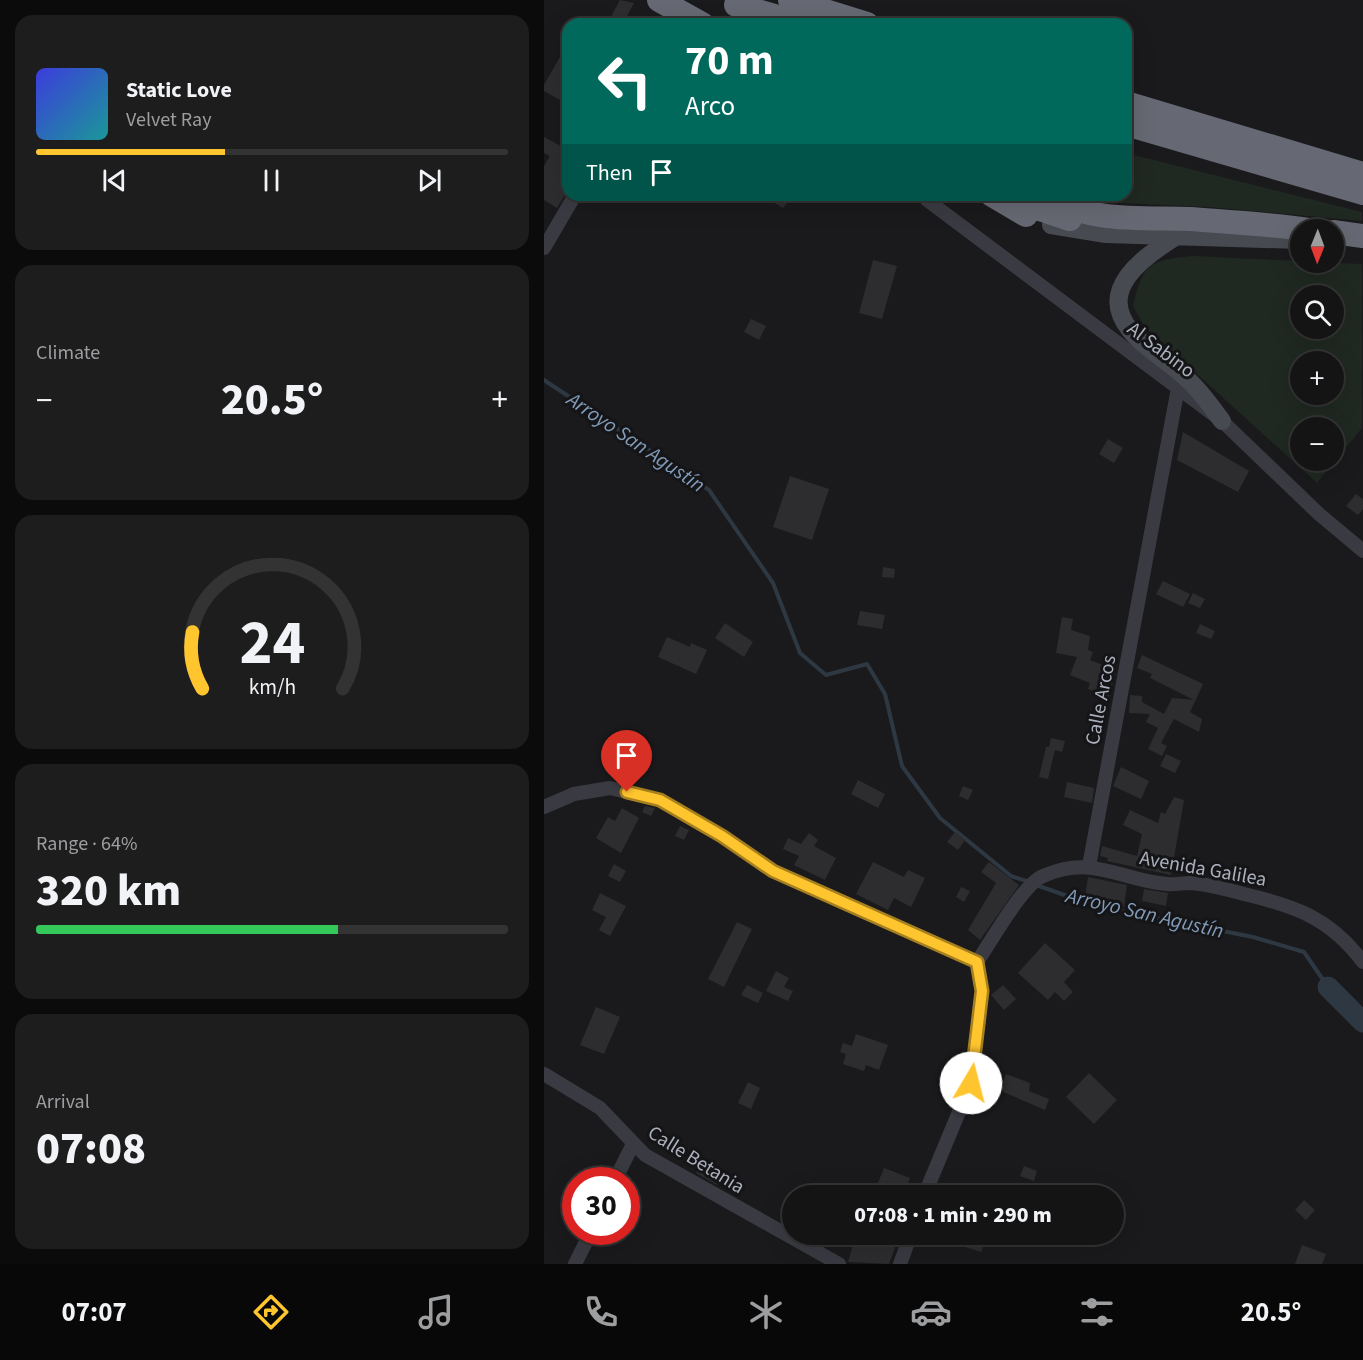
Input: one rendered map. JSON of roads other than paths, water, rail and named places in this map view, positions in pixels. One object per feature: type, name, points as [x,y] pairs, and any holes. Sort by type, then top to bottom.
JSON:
[{"type":"highway","points":[[659,0],[682,18]]},
{"type":"highway","points":[[739,2],[796,9],[839,18]]},
{"type":"highway","points":[[739,2],[767,18]]},
{"type":"highway","points":[[1132,105],[1363,174]]},
{"type":"highway","points":[[1132,126],[1363,193]]},
{"type":"highway","points":[[1132,132],[1170,137]]},
{"type":"highway","points":[[1060,201],[1067,206],[1116,217],[1189,219],[1290,228]]},
{"type":"highway","points":[[1021,205],[1040,208],[1064,218],[1140,236]]},
{"type":"highway","points":[[1344,234],[1363,238]]},
{"type":"main road","points":[[1140,236],[1290,240]]},
{"type":"main road","points":[[1175,237],[1145,257],[1128,272],[1122,286],[1120,309],[1129,329],[1186,378],[1222,421]]},
{"type":"main road","points":[[1344,239],[1363,238]]},
{"type":"street","points":[[651,0],[680,18]]},
{"type":"street","points":[[544,248],[571,201]]},
{"type":"street","name":"Al Sabino","points":[[928,201],[1222,421],[1320,514],[1363,551]]},
{"type":"street","name":"Calle Arcos","points":[[1088,866],[1178,388]]},
{"type":"street","points":[[544,807],[574,794],[610,788],[660,800],[722,836],[773,871],[977,962]]},
{"type":"street","points":[[929,1185],[971,1083],[982,991],[977,962],[1026,890],[1040,876],[1088,866]]},
{"type":"street","name":"Avenida Galilea","points":[[1088,866],[1166,884],[1190,883],[1214,887],[1294,907],[1323,922],[1351,947],[1363,962]]},
{"type":"street","name":"Calle Betania","points":[[544,1074],[600,1108],[645,1155],[839,1264]]},
{"type":"street","points":[[622,1167],[633,1144]]},
{"type":"street","points":[[575,1264],[584,1245]]},
{"type":"street","points":[[900,1264],[907,1245]]},
{"type":"waterway","name":"Arroyo San Agustín","points":[[544,380],[709,490],[773,583],[800,653],[826,675],[867,664],[885,694],[902,766],[940,818],[1011,876],[1029,882]]},
{"type":"waterway","name":"Arroyo San Agustín","points":[[1036,885],[1096,906],[1253,937],[1304,952],[1328,987],[1363,1022]]},
{"type":"waterway","name":"Arroyo San Agustín","points":[[1328,987],[1363,1022]]}]
